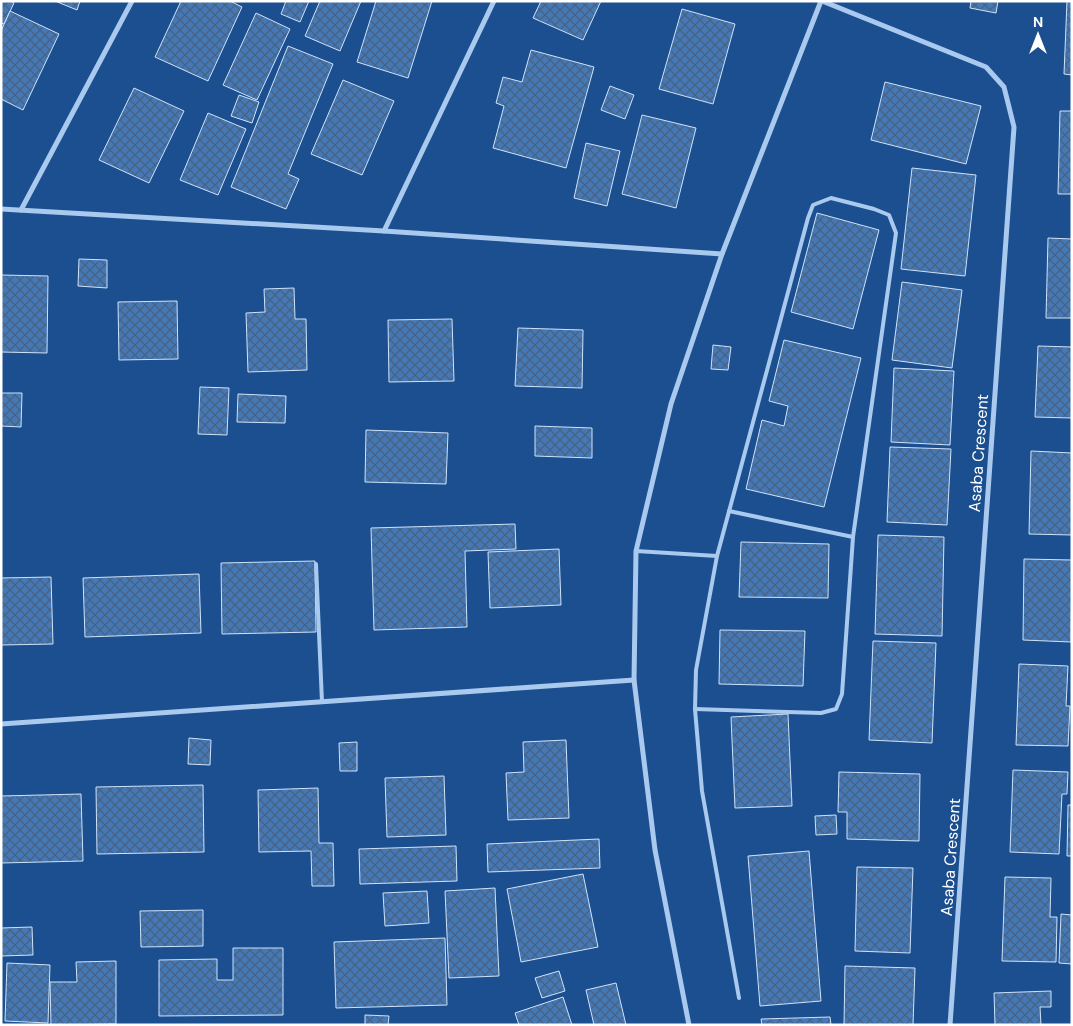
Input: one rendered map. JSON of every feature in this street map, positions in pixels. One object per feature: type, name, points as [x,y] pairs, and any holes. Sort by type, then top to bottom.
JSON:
[{"type":"street","points":[[21,210],[132,1]]},
{"type":"street","points":[[384,231],[494,1]]},
{"type":"street","points":[[689,1025],[655,850],[634,680],[636,551],[670,404],[722,254],[822,1]]},
{"type":"street","name":"Asaba Crescent","points":[[822,1],[986,67],[1004,87],[1014,127],[950,1025]]},
{"type":"street","points":[[1,209],[384,231],[722,254]]},
{"type":"street","points":[[1,724],[634,680]]},
{"type":"lane","points":[[695,709],[820,713],[836,709],[842,694],[853,537],[896,233],[889,215],[874,209],[831,198],[813,205],[717,556],[696,670],[695,709],[702,791],[739,998]]},
{"type":"lane","points":[[729,511],[853,537]]},
{"type":"lane","points":[[636,551],[717,556]]},
{"type":"lane","points":[[316,564],[322,702]]},
{"type":"building","points":[[1,1],[14,3],[4,24],[1,23]]},
{"type":"building","points":[[55,1],[80,1],[77,10]]},
{"type":"building","points":[[181,1],[230,1],[242,7],[208,81],[155,57]]},
{"type":"building","points":[[286,1],[309,1],[300,22],[281,14]]},
{"type":"building","points":[[320,1],[361,1],[340,51],[305,36]]},
{"type":"building","points":[[376,1],[432,1],[408,78],[357,62]]},
{"type":"building","points":[[541,1],[601,1],[583,40],[533,18]]},
{"type":"building","points":[[971,1],[998,1],[996,13],[970,8]]},
{"type":"building","points":[[1067,1],[1072,1],[1072,75],[1064,74]]},
{"type":"building","points":[[682,9],[735,24],[713,104],[659,89]]},
{"type":"building","points":[[10,11],[59,34],[23,110],[1,99],[1,31]]},
{"type":"building","points":[[256,13],[290,29],[257,100],[223,85]]},
{"type":"building","points":[[288,46],[333,64],[288,174],[299,179],[286,209],[231,187]]},
{"type":"building","points":[[531,50],[594,67],[566,168],[493,148],[504,106],[496,103],[503,77],[522,82]]},
{"type":"building","points":[[343,80],[394,101],[362,175],[311,154]]},
{"type":"building","points":[[885,82],[981,106],[966,164],[871,140]]},
{"type":"building","points":[[610,86],[634,95],[625,119],[601,110]]},
{"type":"building","points":[[134,88],[184,111],[149,183],[99,160]]},
{"type":"building","points":[[239,95],[259,102],[252,123],[231,116]]},
{"type":"building","points":[[1060,111],[1072,111],[1072,194],[1058,194]]},
{"type":"building","points":[[208,113],[246,129],[218,195],[180,180]]},
{"type":"building","points":[[642,115],[696,128],[676,208],[622,194]]},
{"type":"building","points":[[586,143],[620,151],[607,206],[574,198]]},
{"type":"building","points":[[912,168],[976,175],[965,276],[901,269]]},
{"type":"building","points":[[817,213],[879,230],[853,329],[791,312]]},
{"type":"building","points":[[1048,238],[1072,239],[1072,318],[1046,318]]},
{"type":"building","points":[[79,259],[107,260],[107,288],[78,286]]},
{"type":"building","points":[[1,275],[48,276],[47,353],[1,352]]},
{"type":"building","points":[[902,282],[962,290],[952,368],[892,360]]},
{"type":"building","points":[[294,288],[295,319],[306,319],[307,370],[248,372],[246,313],[265,312],[264,289]]},
{"type":"building","points":[[177,301],[178,359],[119,360],[118,302]]},
{"type":"building","points":[[452,319],[454,381],[389,382],[388,320]]},
{"type":"building","points":[[518,328],[583,330],[582,388],[515,386]]},
{"type":"building","points":[[784,340],[861,358],[824,507],[746,489],[762,420],[784,426],[788,406],[769,401]]},
{"type":"building","points":[[713,345],[731,347],[728,370],[711,369]]},
{"type":"building","points":[[1038,346],[1072,347],[1072,418],[1035,417]]},
{"type":"building","points":[[894,368],[954,371],[950,445],[891,442]]},
{"type":"building","points":[[200,387],[229,388],[227,435],[198,434]]},
{"type":"building","points":[[1,393],[22,393],[21,427],[1,426]]},
{"type":"building","points":[[238,394],[286,396],[285,423],[237,422]]},
{"type":"building","points":[[535,426],[592,428],[592,458],[535,456]]},
{"type":"building","points":[[366,430],[448,433],[446,484],[365,482]]},
{"type":"building","points":[[890,447],[951,449],[947,525],[887,522]]},
{"type":"building","points":[[1031,451],[1072,453],[1072,535],[1029,534]]},
{"type":"building","points":[[515,524],[516,549],[465,551],[467,627],[374,630],[371,528]]},
{"type":"building","points":[[878,535],[944,537],[942,636],[875,634]]},
{"type":"building","points":[[741,542],[829,544],[828,598],[739,597]]},
{"type":"building","points":[[559,549],[561,605],[490,608],[488,552]]},
{"type":"building","points":[[1024,559],[1072,560],[1071,642],[1023,640]]},
{"type":"building","points":[[315,561],[316,632],[222,634],[221,563]]},
{"type":"building","points":[[199,574],[201,633],[85,637],[83,578]]},
{"type":"building","points":[[51,577],[53,644],[1,645],[1,578]]},
{"type":"building","points":[[720,630],[805,631],[803,686],[719,684]]},
{"type":"building","points":[[873,641],[936,643],[932,743],[869,740]]},
{"type":"building","points":[[1019,664],[1068,666],[1066,706],[1070,706],[1068,746],[1016,745]]},
{"type":"building","points":[[788,714],[792,806],[735,808],[731,717]]},
{"type":"building","points":[[189,738],[211,740],[210,765],[188,764]]},
{"type":"building","points":[[566,740],[569,818],[508,820],[506,773],[524,772],[523,742]]},
{"type":"building","points":[[357,742],[357,771],[340,771],[339,743]]},
{"type":"building","points":[[1013,770],[1068,772],[1067,794],[1062,794],[1059,854],[1010,852]]},
{"type":"building","points":[[839,772],[920,774],[919,841],[847,839],[847,812],[838,812]]},
{"type":"building","points":[[444,776],[446,835],[387,837],[385,778]]},
{"type":"building","points":[[203,785],[204,852],[97,854],[96,787]]},
{"type":"building","points":[[318,788],[319,843],[333,843],[334,886],[312,886],[311,851],[259,852],[258,790]]},
{"type":"building","points":[[81,794],[83,861],[1,863],[1,796]]},
{"type":"building","points":[[1068,805],[1072,805],[1072,856],[1067,856]]},
{"type":"building","points":[[836,815],[837,834],[816,835],[815,816]]},
{"type":"building","points":[[599,839],[600,868],[488,872],[487,844]]},
{"type":"building","points":[[456,846],[457,881],[360,884],[359,849]]},
{"type":"building","points":[[809,851],[821,1001],[760,1006],[748,856]]},
{"type":"building","points":[[857,867],[913,868],[910,953],[855,951]]},
{"type":"building","points":[[583,874],[598,947],[521,962],[507,889]]},
{"type":"building","points":[[1005,877],[1051,878],[1050,917],[1057,917],[1056,962],[1002,961]]},
{"type":"building","points":[[495,888],[499,976],[449,978],[445,891]]},
{"type":"building","points":[[427,891],[429,923],[385,926],[383,893]]},
{"type":"building","points":[[203,910],[203,946],[141,947],[140,911]]},
{"type":"building","points":[[1061,914],[1072,915],[1072,964],[1059,963]]},
{"type":"building","points":[[32,927],[33,955],[1,956],[1,928]]},
{"type":"building","points":[[445,938],[447,1005],[336,1008],[334,942]]},
{"type":"building","points":[[233,948],[283,948],[283,1015],[159,1016],[159,960],[217,959],[217,980],[233,980]]},
{"type":"building","points":[[116,961],[116,1024],[51,1025],[50,982],[77,982],[76,962]]},
{"type":"building","points":[[7,963],[50,965],[48,1023],[5,1021]]},
{"type":"building","points":[[845,966],[915,968],[913,1025],[844,1025]]},
{"type":"building","points":[[559,971],[565,991],[542,998],[535,978]]},
{"type":"building","points":[[616,983],[626,1025],[594,1025],[586,990]]},
{"type":"building","points":[[1051,991],[1051,1007],[1040,1007],[1041,1025],[995,1025],[994,993]]},
{"type":"building","points":[[563,997],[572,1025],[519,1025],[515,1013]]},
{"type":"building","points":[[365,1015],[389,1016],[388,1025],[365,1025]]},
{"type":"building","points":[[830,1017],[831,1025],[762,1025],[761,1019]]}]
